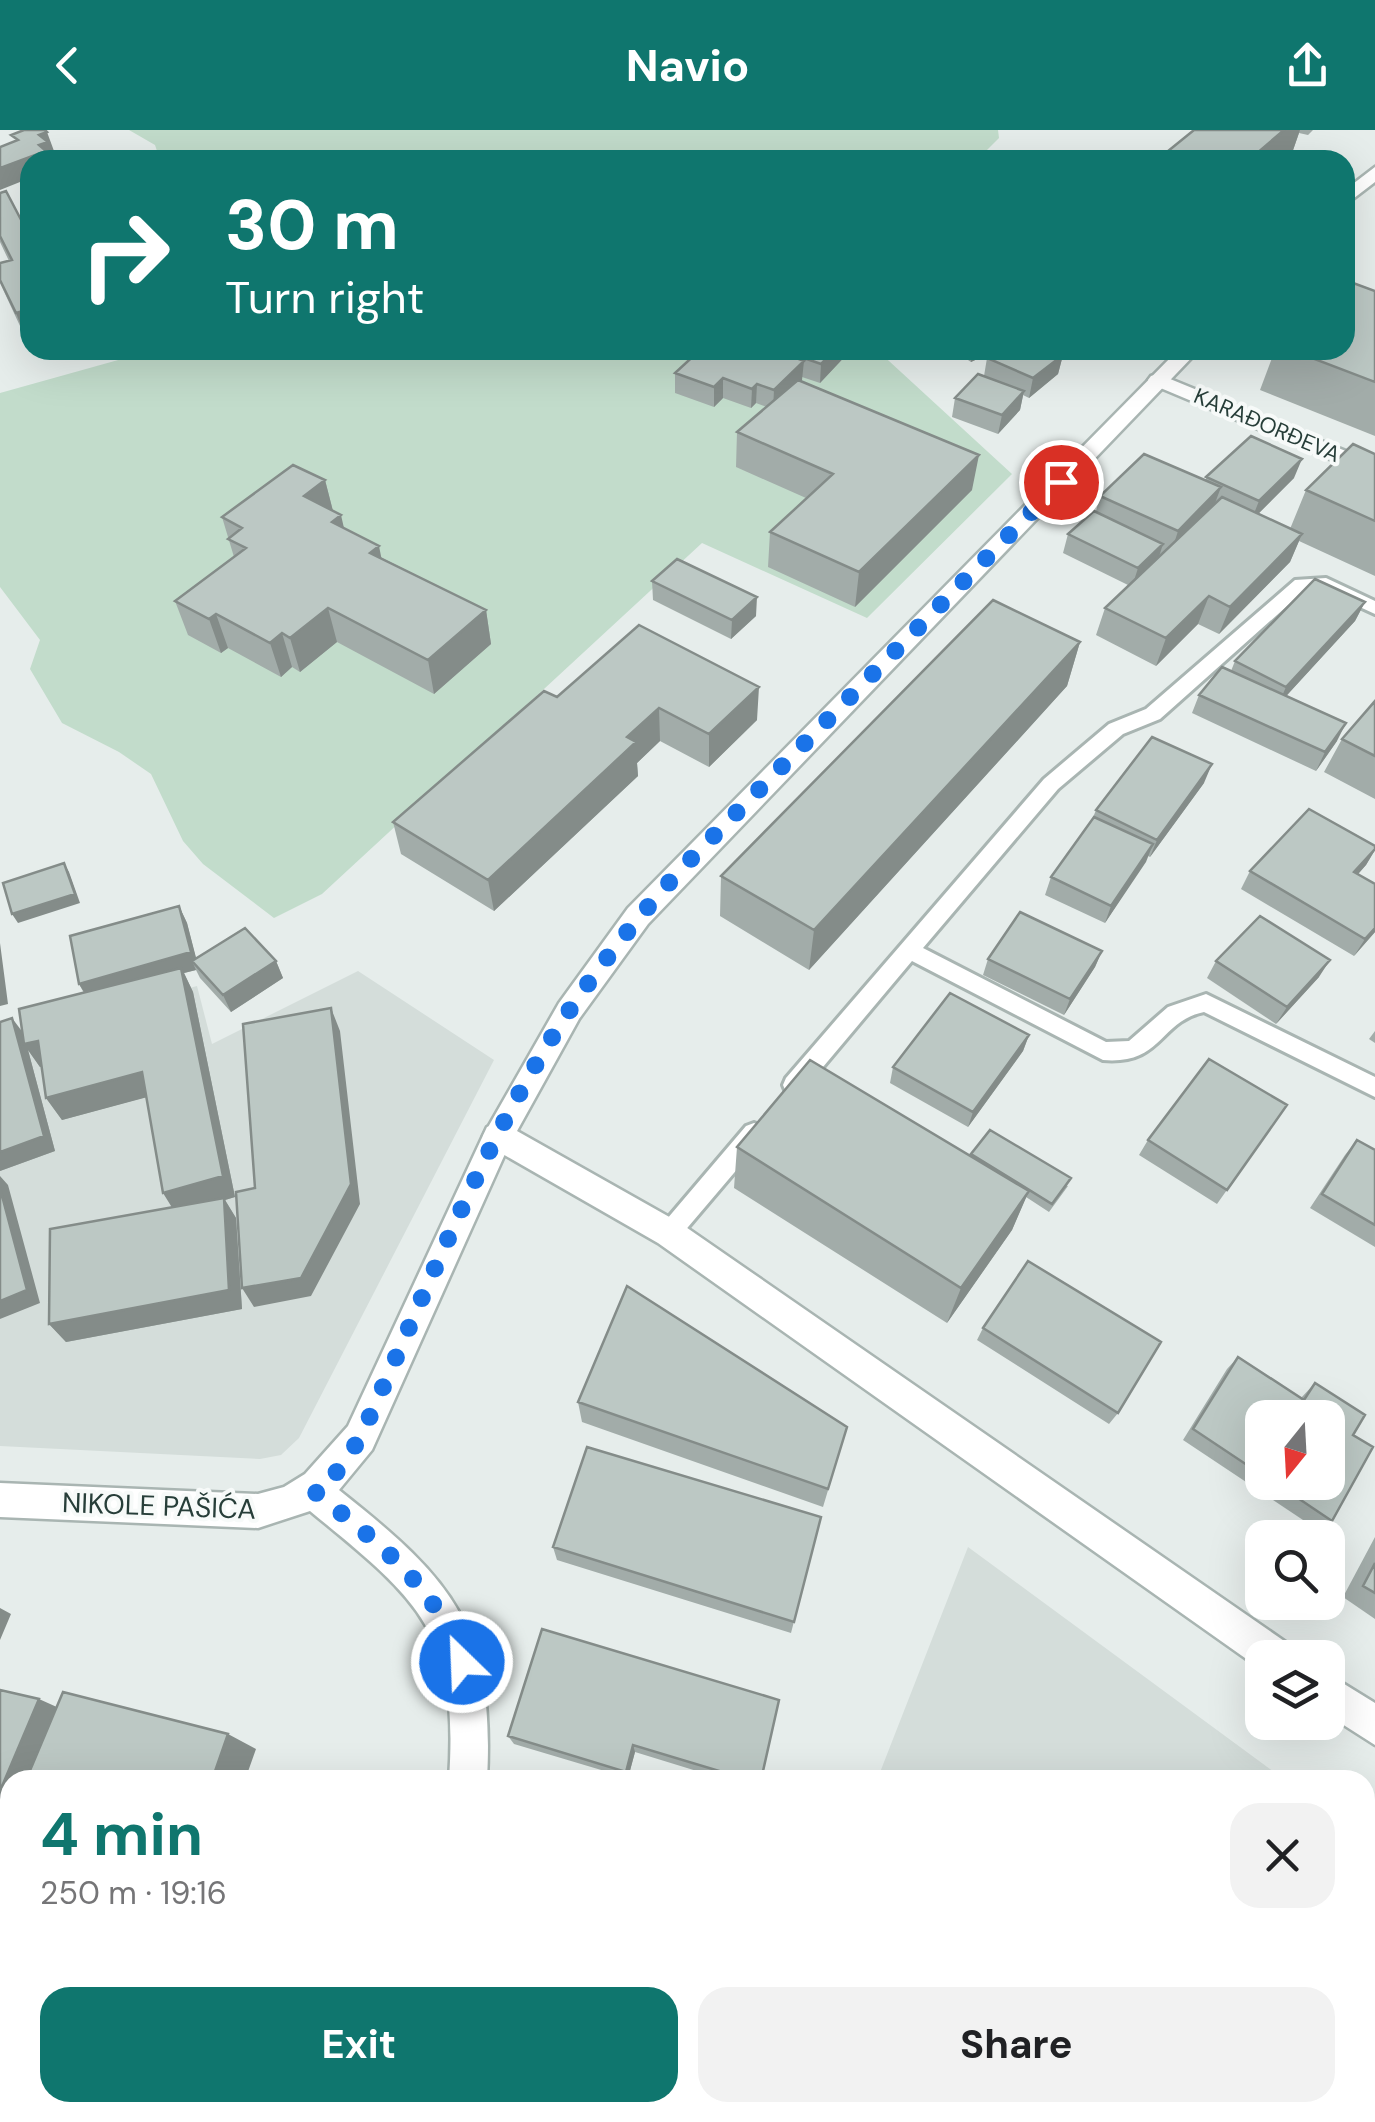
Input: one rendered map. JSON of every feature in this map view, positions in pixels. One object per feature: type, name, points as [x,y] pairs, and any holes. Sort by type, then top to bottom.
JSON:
[{"type":"street","points":[[1355,191],[1375,172]]},
{"type":"street","points":[[468,1770],[471,1688],[454,1636],[429,1594],[379,1544],[314,1491],[339,1470],[360,1438],[498,1136],[569,1011],[638,916],[1179,360]]},
{"type":"street","name":"KARAĐORĐEVA","points":[[1158,380],[1375,470]]},
{"type":"street","points":[[498,1136],[669,1233],[1251,1640]]},
{"type":"street","name":"NIKOLE PAŠIĆA","points":[[0,1500],[258,1511],[280,1508],[314,1491]]},
{"type":"street","points":[[1345,1705],[1375,1726]]},
{"type":"lane","points":[[669,1233],[1050,784],[1116,729],[1153,714],[1302,584],[1326,584],[1375,608]]},
{"type":"lane","points":[[909,950],[1103,1051],[1123,1055],[1141,1050],[1170,1014],[1189,1004],[1206,1002],[1375,1088]]},
{"type":"shaded area","points":[[358,971],[494,1060],[299,1438],[281,1455],[260,1459],[0,1446],[0,1039],[197,986],[212,1044]]},
{"type":"shaded area","points":[[968,1547],[1271,1770],[881,1770]]},
{"type":"green space","points":[[129,130],[998,130],[999,138],[987,150],[157,150],[155,145]]},
{"type":"green space","points":[[118,360],[888,360],[1012,474],[867,618],[702,543],[322,894],[274,918],[203,864],[183,841],[151,774],[119,752],[62,723],[30,669],[40,640],[0,587],[0,393]]},
{"type":"building","points":[[24,130],[45,130],[39,135],[48,142],[39,145],[45,150],[20,150],[20,161],[0,168],[0,147],[18,140],[11,135]]},
{"type":"building","points":[[1194,130],[1284,130],[1261,150],[1169,150]]},
{"type":"building","points":[[6,191],[20,218],[20,312],[16,313],[0,280],[0,263],[12,260],[0,236],[0,193]]},
{"type":"building","points":[[1355,284],[1375,291],[1375,382],[1317,360],[1355,360]]},
{"type":"building","points":[[689,360],[804,361],[774,390],[757,384],[752,389],[723,378],[714,387],[675,373]]},
{"type":"building","points":[[992,360],[1056,360],[1033,378]]},
{"type":"building","points":[[978,374],[1024,391],[1002,415],[955,398]]},
{"type":"building","points":[[798,380],[979,455],[859,572],[770,532],[833,474],[737,432]]},
{"type":"building","points":[[1251,436],[1302,459],[1259,501],[1206,477]]},
{"type":"building","points":[[1353,444],[1375,454],[1375,521],[1306,490]]},
{"type":"building","points":[[1144,454],[1221,487],[1178,531],[1100,496]]},
{"type":"building","points":[[293,465],[325,480],[304,496],[341,515],[332,522],[379,546],[370,553],[486,610],[428,660],[328,608],[290,638],[282,633],[270,643],[216,614],[209,619],[175,601],[246,548],[228,539],[242,528],[222,517]]},
{"type":"building","points":[[1222,497],[1302,534],[1230,607],[1209,596],[1166,638],[1105,608]]},
{"type":"building","points":[[1094,511],[1163,544],[1138,568],[1068,534]]},
{"type":"building","points":[[677,559],[757,597],[732,620],[652,581]]},
{"type":"building","points":[[1315,579],[1365,602],[1286,687],[1235,661]]},
{"type":"building","points":[[993,600],[1080,642],[814,930],[721,876]]},
{"type":"building","points":[[639,625],[759,687],[709,734],[659,708],[627,737],[636,742],[488,880],[393,822],[544,691],[557,697]]},
{"type":"building","points":[[1222,667],[1346,723],[1325,752],[1199,695]]},
{"type":"building","points":[[1375,701],[1375,756],[1342,739]]},
{"type":"building","points":[[1152,737],[1212,764],[1157,840],[1096,810]]},
{"type":"building","points":[[1309,809],[1375,846],[1354,872],[1375,884],[1375,928],[1365,939],[1250,871]]},
{"type":"building","points":[[1094,817],[1153,844],[1111,906],[1051,877]]},
{"type":"building","points":[[64,863],[75,894],[12,914],[3,883]]},
{"type":"building","points":[[179,906],[191,952],[79,984],[70,936]]},
{"type":"building","points":[[1020,912],[1102,951],[1070,999],[988,959]]},
{"type":"building","points":[[1260,916],[1330,960],[1287,1007],[1216,961]]},
{"type":"building","points":[[245,928],[276,961],[223,995],[192,961]]},
{"type":"building","points":[[181,968],[223,1176],[163,1193],[142,1072],[46,1098],[38,1041],[24,1044],[19,1009]]},
{"type":"building","points":[[950,993],[1029,1035],[973,1112],[893,1067]]},
{"type":"building","points":[[331,1008],[351,1184],[301,1278],[242,1288],[236,1192],[255,1188],[243,1024]]},
{"type":"building","points":[[12,1018],[44,1136],[0,1152],[0,1022]]},
{"type":"building","points":[[1209,1059],[1287,1105],[1227,1190],[1148,1140]]},
{"type":"building","points":[[810,1060],[1029,1191],[961,1288],[737,1147]]},
{"type":"building","points":[[990,1130],[1071,1178],[1052,1204],[971,1154]]},
{"type":"building","points":[[1357,1140],[1375,1150],[1375,1225],[1322,1194]]},
{"type":"building","points":[[0,1188],[27,1290],[0,1301]]},
{"type":"building","points":[[224,1198],[229,1290],[49,1324],[50,1229]]},
{"type":"building","points":[[1028,1261],[1161,1342],[1118,1413],[983,1328]]},
{"type":"building","points":[[627,1286],[847,1427],[828,1489],[578,1402]]},
{"type":"building","points":[[1238,1357],[1304,1400],[1245,1400],[1245,1464],[1193,1429]]},
{"type":"building","points":[[1315,1383],[1342,1400],[1304,1400]]},
{"type":"building","points":[[1345,1402],[1365,1415],[1353,1435],[1373,1447],[1345,1498]]},
{"type":"building","points":[[587,1447],[821,1517],[794,1622],[553,1547]]},
{"type":"building","points":[[1301,1500],[1344,1500],[1331,1520]]},
{"type":"building","points":[[1375,1563],[1375,1593],[1363,1586]]},
{"type":"building","points":[[542,1629],[779,1700],[763,1770],[716,1770],[633,1745],[627,1770],[619,1770],[508,1736]]},
{"type":"building","points":[[0,1690],[39,1699],[9,1770],[0,1770]]},
{"type":"building","points":[[63,1692],[228,1734],[215,1770],[30,1770]]},
{"type":"route","points":[[462,1662],[454,1636],[429,1594],[379,1544],[314,1491],[339,1470],[360,1438],[498,1136],[538,1060],[599,968],[638,916],[685,865],[1061,482]]}]
